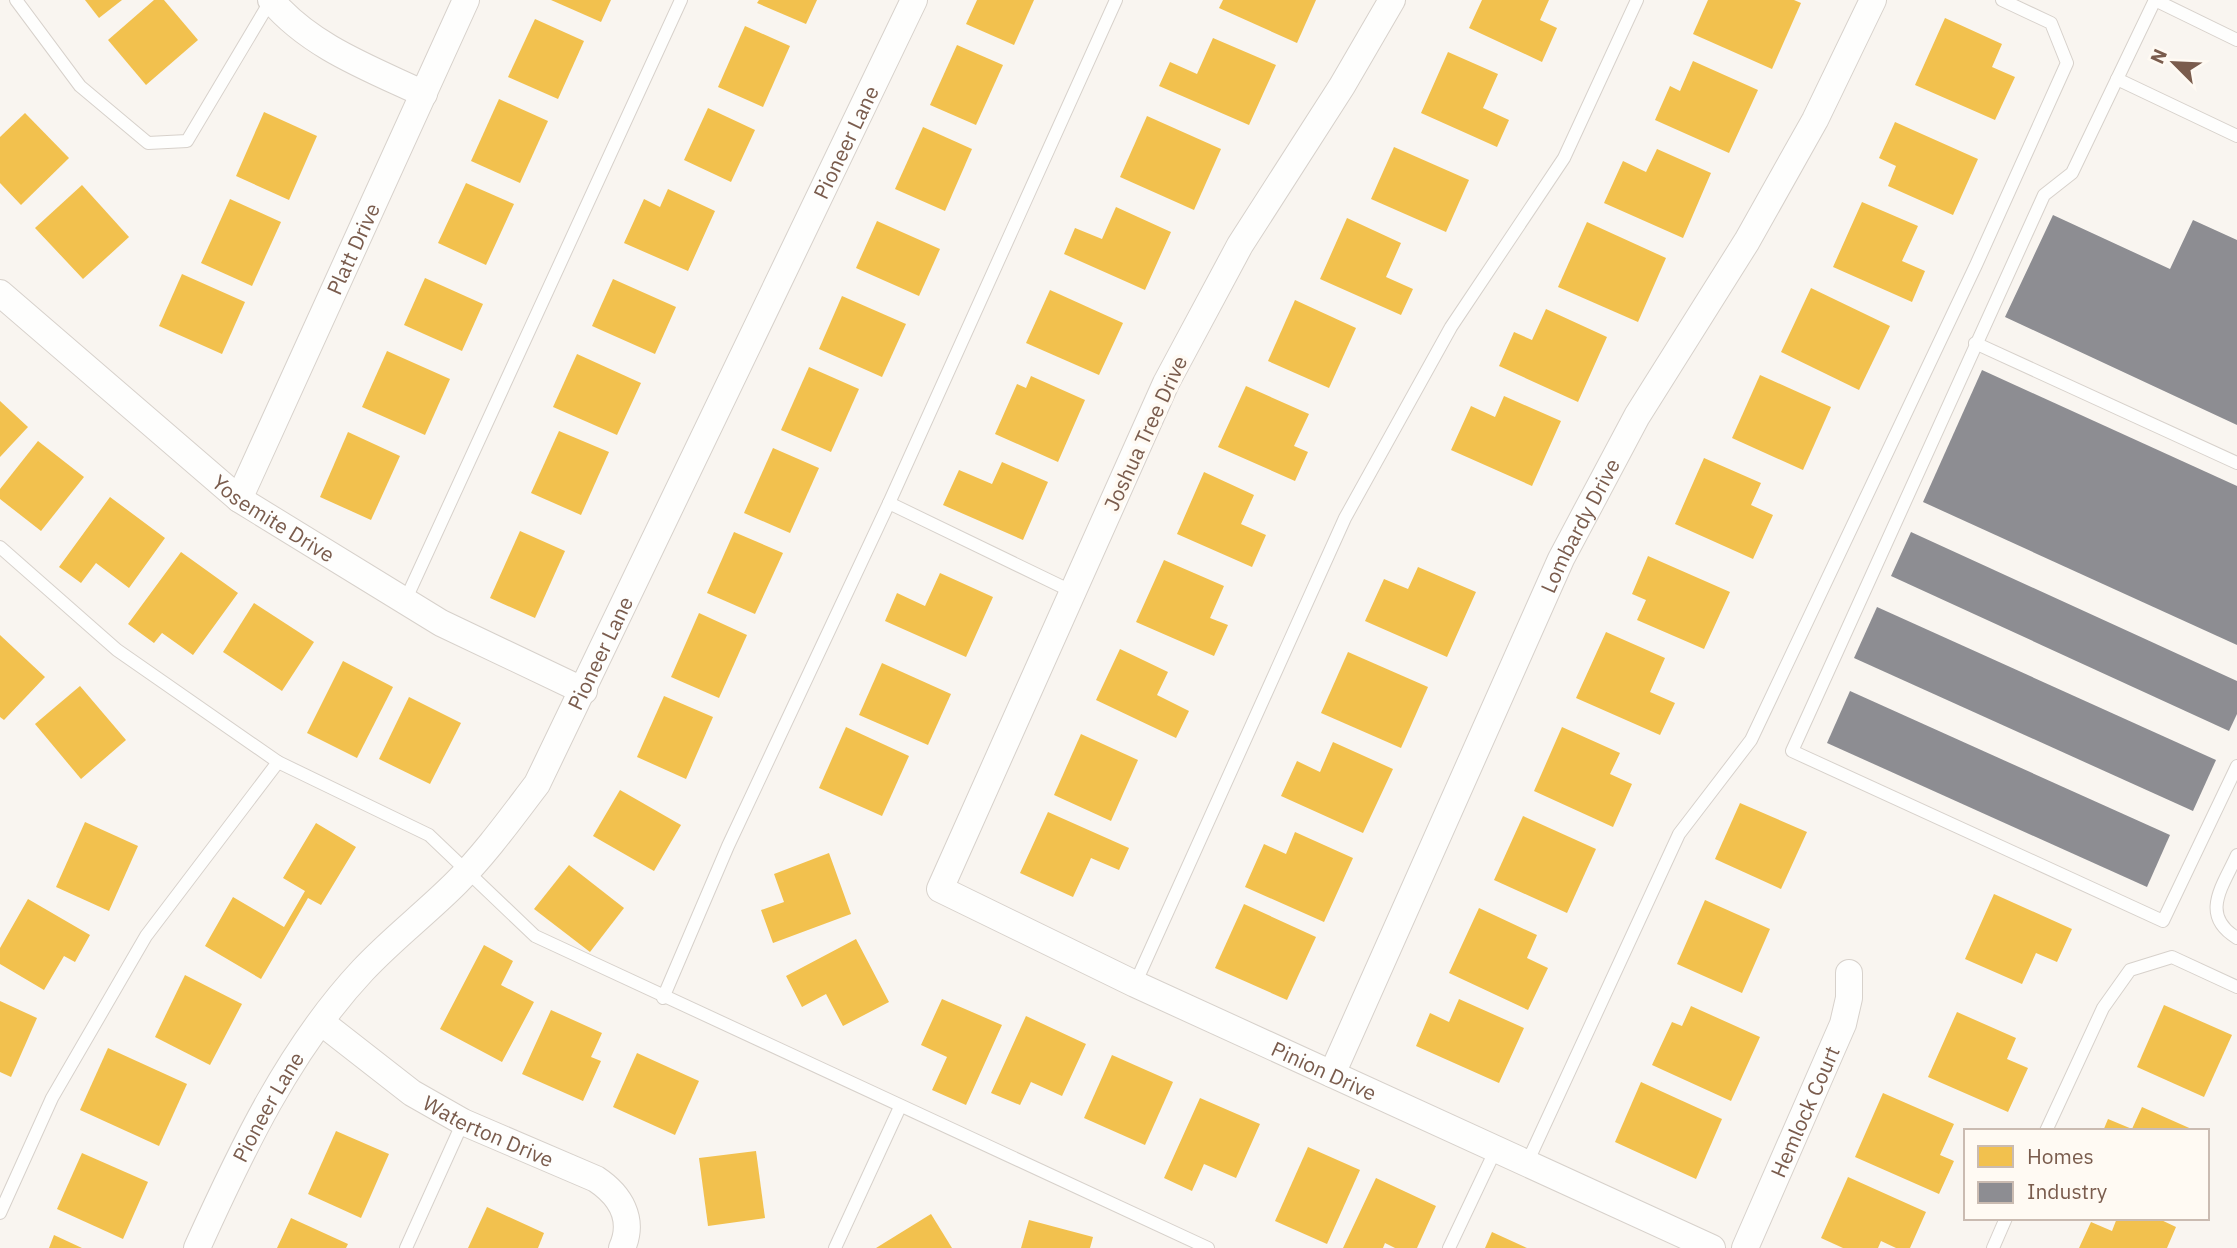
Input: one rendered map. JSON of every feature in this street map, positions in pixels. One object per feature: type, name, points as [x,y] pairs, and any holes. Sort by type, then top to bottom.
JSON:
[{"type":"street","points":[[271,0],[284,15],[321,45],[424,94]]},
{"type":"street","name":"Platt Drive","points":[[239,499],[466,0]]},
{"type":"street","name":"Pioneer Lane","points":[[197,1248],[233,1169],[265,1110],[321,1021],[363,971],[468,870],[537,784],[914,0]]},
{"type":"street","name":"Joshua Tree Drive","points":[[940,889],[1166,383],[1234,256],[1342,86],[1392,0]]},
{"type":"street","name":"Lombardy Drive","points":[[1332,1074],[1561,559],[1637,416],[1747,241],[1815,120],[1873,0]]},
{"type":"street","name":"Yosemite Drive","points":[[0,293],[239,499],[441,623],[584,691]]},
{"type":"street","name":"Pinion Drive","points":[[940,889],[1135,984],[1712,1248]]},
{"type":"street","name":"Hemlock Court","points":[[1745,1248],[1843,1024],[1849,998],[1849,973]]},
{"type":"street","name":"Waterton Drive","points":[[321,1021],[412,1093],[463,1122],[596,1179],[611,1189],[623,1205],[627,1223],[622,1248]]},
{"type":"lane","points":[[16,0],[80,86],[148,143],[187,141],[271,0]]},
{"type":"lane","points":[[405,601],[681,0]]},
{"type":"lane","points":[[663,998],[728,846],[889,503],[1116,0]]},
{"type":"lane","points":[[1135,984],[1345,518],[1451,327],[1564,158],[1637,0]]},
{"type":"lane","points":[[1527,1163],[1679,834],[1751,740],[1976,265],[2067,63],[2051,23],[2001,0]]},
{"type":"lane","points":[[2237,40],[2155,1],[2072,173],[2044,195],[1792,751],[2163,921],[2237,766]]},
{"type":"lane","points":[[2117,79],[2237,136]]},
{"type":"lane","points":[[1975,343],[2237,463]]},
{"type":"lane","points":[[889,503],[1071,591]]},
{"type":"lane","points":[[0,547],[117,650],[278,762],[429,835],[535,936],[663,998],[1208,1248]]},
{"type":"lane","points":[[0,1213],[52,1098],[146,936],[278,762]]},
{"type":"lane","points":[[2237,855],[2217,898],[2216,916],[2223,930],[2237,938]]},
{"type":"lane","points":[[2047,1129],[2103,1008],[2130,970],[2172,957],[2237,987]]},
{"type":"lane","points":[[835,1248],[900,1107]]},
{"type":"lane","points":[[406,1248],[463,1122]]},
{"type":"lane","points":[[1449,1248],[1496,1149]]},
{"type":"lane","points":[[1993,1248],[2005,1220]]},
{"type":"building: Homes","points":[[85,0],[122,0],[99,18]]},
{"type":"building: Homes","points":[[154,0],[164,0],[198,40],[146,85],[108,40]]},
{"type":"building: Homes","points":[[551,0],[611,0],[601,22]]},
{"type":"building: Homes","points":[[759,0],[817,0],[806,24],[757,3]]},
{"type":"building: Homes","points":[[977,0],[1034,0],[1014,45],[966,24]]},
{"type":"building: Homes","points":[[1223,0],[1316,0],[1297,43],[1219,8]]},
{"type":"building: Homes","points":[[1482,0],[1549,0],[1540,20],[1557,28],[1542,62],[1469,28]]},
{"type":"building: Homes","points":[[1708,0],[1794,0],[1801,3],[1772,69],[1693,34]]},
{"type":"building: Homes","points":[[1945,18],[2002,44],[1992,67],[2015,77],[1995,120],[1915,85]]},
{"type":"building: Homes","points":[[535,19],[584,41],[558,99],[508,77]]},
{"type":"building: Homes","points":[[745,26],[790,46],[763,107],[718,87]]},
{"type":"building: Homes","points":[[1213,38],[1276,65],[1249,125],[1159,86],[1170,62],[1197,74]]},
{"type":"building: Homes","points":[[957,45],[1003,65],[976,125],[930,105]]},
{"type":"building: Homes","points":[[1448,52],[1498,74],[1483,108],[1509,120],[1497,147],[1421,113]]},
{"type":"building: Homes","points":[[1693,61],[1758,90],[1729,153],[1655,120],[1670,86],[1680,91]]},
{"type":"building: Homes","points":[[499,99],[548,121],[520,183],[471,161]]},
{"type":"building: Homes","points":[[708,108],[755,130],[731,182],[684,160]]},
{"type":"building: Homes","points":[[264,112],[317,136],[289,200],[236,176]]},
{"type":"building: Homes","points":[[25,113],[69,158],[21,205],[0,183],[0,137]]},
{"type":"building: Homes","points":[[1147,116],[1221,149],[1194,210],[1120,177]]},
{"type":"building: Homes","points":[[1895,122],[1978,159],[1953,215],[1888,186],[1896,166],[1879,158]]},
{"type":"building: Homes","points":[[923,127],[972,149],[945,211],[895,189]]},
{"type":"building: Homes","points":[[1394,147],[1469,180],[1446,232],[1371,199]]},
{"type":"building: Homes","points":[[1657,149],[1711,173],[1683,238],[1604,203],[1623,161],[1646,172]]},
{"type":"building: Homes","points":[[466,183],[514,204],[486,265],[438,243]]},
{"type":"building: Homes","points":[[82,185],[129,237],[83,279],[35,228]]},
{"type":"building: Homes","points":[[668,189],[715,211],[688,271],[624,243],[644,199],[660,207]]},
{"type":"building: Homes","points":[[230,199],[281,222],[252,286],[201,263]]},
{"type":"building: Homes","points":[[1862,202],[1918,226],[1902,261],[1925,271],[1912,302],[1833,267]]},
{"type":"building: Homes","points":[[1116,207],[1171,232],[1145,290],[1064,254],[1075,228],[1102,239]]},
{"type":"building: Homes","points":[[1347,218],[1401,243],[1386,277],[1413,289],[1401,315],[1320,279]]},
{"type":"building: Homes","points":[[877,221],[940,249],[919,296],[856,268]]},
{"type":"building: Homes","points":[[1587,222],[1666,258],[1638,322],[1558,287]]},
{"type":"building: Homes","points":[[182,274],[245,302],[222,354],[159,326]]},
{"type":"building: Homes","points":[[425,278],[483,304],[462,351],[404,325]]},
{"type":"building: Homes","points":[[613,279],[676,307],[655,354],[592,326]]},
{"type":"building: Homes","points":[[1811,288],[1890,326],[1859,390],[1781,352]]},
{"type":"building: Homes","points":[[1050,290],[1123,323],[1099,375],[1026,343]]},
{"type":"building: Homes","points":[[842,296],[906,324],[882,377],[819,349]]},
{"type":"building: Homes","points":[[1295,300],[1356,328],[1329,388],[1268,361]]},
{"type":"building: Homes","points":[[1546,309],[1607,337],[1578,402],[1499,366],[1514,332],[1532,340]]},
{"type":"building: Homes","points":[[387,351],[450,379],[425,435],[362,407]]},
{"type":"building: Homes","points":[[577,354],[641,383],[617,435],[553,407]]},
{"type":"building: Homes","points":[[809,367],[859,389],[831,452],[781,430]]},
{"type":"building: Homes","points":[[1760,375],[1831,407],[1803,470],[1732,438]]},
{"type":"building: Homes","points":[[1031,376],[1085,400],[1058,462],[995,434],[1017,384],[1026,388]]},
{"type":"building: Homes","points":[[1246,386],[1309,414],[1294,446],[1308,452],[1295,481],[1218,447]]},
{"type":"building: Homes","points":[[1504,396],[1561,421],[1532,486],[1451,450],[1471,406],[1495,417]]},
{"type":"building: Homes","points":[[0,401],[28,427],[0,457]]},
{"type":"building: Homes","points":[[559,431],[609,452],[581,515],[531,493]]},
{"type":"building: Homes","points":[[348,432],[400,456],[371,520],[320,497]]},
{"type":"building: Homes","points":[[38,441],[84,477],[41,531],[0,499],[0,489]]},
{"type":"building: Homes","points":[[773,448],[819,468],[790,533],[744,513]]},
{"type":"building: Homes","points":[[1704,458],[1761,483],[1751,505],[1773,515],[1753,559],[1675,524]]},
{"type":"building: Homes","points":[[1002,462],[1048,482],[1023,540],[943,505],[959,470],[992,484]]},
{"type":"building: Homes","points":[[1204,472],[1254,495],[1241,524],[1266,535],[1252,567],[1177,534]]},
{"type":"building: Homes","points":[[110,497],[165,538],[129,588],[96,563],[81,583],[59,567]]},
{"type":"building: Homes","points":[[520,531],[565,551],[535,618],[490,598]]},
{"type":"building: Homes","points":[[734,532],[783,553],[755,614],[707,593]]},
{"type":"building: Homes","points":[[181,552],[238,593],[193,655],[162,633],[154,643],[128,624]]},
{"type":"building: Homes","points":[[1648,556],[1730,592],[1704,649],[1637,620],[1646,600],[1632,594]]},
{"type":"building: Homes","points":[[1164,560],[1224,586],[1210,618],[1228,625],[1214,656],[1136,622]]},
{"type":"building: Homes","points":[[1418,567],[1476,592],[1447,657],[1365,621],[1384,579],[1408,589]]},
{"type":"building: Homes","points":[[940,573],[993,597],[966,657],[885,621],[897,593],[925,606]]},
{"type":"building: Homes","points":[[254,603],[314,642],[282,691],[223,652]]},
{"type":"building: Homes","points":[[699,613],[747,635],[719,698],[671,677]]},
{"type":"building: Homes","points":[[1606,632],[1665,658],[1650,692],[1675,703],[1660,735],[1576,698]]},
{"type":"building: Homes","points":[[0,635],[45,677],[4,720],[0,717]]},
{"type":"building: Homes","points":[[1120,649],[1168,672],[1157,695],[1189,711],[1176,738],[1096,700]]},
{"type":"building: Homes","points":[[1348,652],[1428,687],[1401,748],[1321,713]]},
{"type":"building: Homes","points":[[343,661],[393,687],[357,758],[307,733]]},
{"type":"building: Homes","points":[[882,663],[951,694],[928,745],[859,715]]},
{"type":"building: Homes","points":[[80,686],[126,740],[81,779],[35,724]]},
{"type":"building: Homes","points":[[664,696],[713,717],[686,779],[637,757]]},
{"type":"building: Homes","points":[[409,697],[461,723],[430,784],[379,759]]},
{"type":"building: Homes","points":[[846,727],[909,756],[882,816],[819,788]]},
{"type":"building: Homes","points":[[1562,727],[1620,753],[1610,774],[1632,784],[1613,827],[1534,791]]},
{"type":"building: Homes","points":[[1081,734],[1138,760],[1111,821],[1054,795]]},
{"type":"building: Homes","points":[[1333,742],[1393,769],[1363,833],[1281,796],[1297,761],[1320,772]]},
{"type":"building: Homes","points":[[620,790],[681,825],[654,871],[593,836]]},
{"type":"building: Homes","points":[[1740,803],[1807,832],[1781,889],[1715,859]]},
{"type":"building: Homes","points":[[1048,812],[1129,848],[1119,870],[1091,858],[1073,897],[1020,873]]},
{"type":"building: Homes","points":[[1523,816],[1596,849],[1567,913],[1494,880]]},
{"type":"building: Homes","points":[[85,822],[138,846],[109,911],[56,887]]},
{"type":"building: Homes","points":[[316,823],[356,847],[321,905],[308,898],[261,979],[205,946],[233,897],[284,927],[305,891],[283,878]]},
{"type":"building: Homes","points":[[1295,832],[1353,858],[1324,922],[1245,887],[1264,844],[1286,854]]},
{"type":"building: Homes","points":[[829,853],[851,914],[773,943],[761,910],[784,902],[774,874]]},
{"type":"building: Homes","points":[[569,865],[624,908],[590,952],[534,909]]},
{"type":"building: Homes","points":[[1994,894],[2072,929],[2057,962],[2036,953],[2022,984],[1965,959]]},
{"type":"building: Homes","points":[[28,899],[90,935],[75,962],[64,956],[44,990],[0,964],[0,948]]},
{"type":"building: Homes","points":[[1705,900],[1770,929],[1742,993],[1677,964]]},
{"type":"building: Homes","points":[[1244,904],[1316,937],[1287,1000],[1215,968]]},
{"type":"building: Homes","points":[[1479,908],[1537,935],[1527,958],[1548,968],[1528,1010],[1449,973]]},
{"type":"building: Homes","points":[[856,939],[889,1002],[843,1026],[826,994],[802,1007],[786,976]]},
{"type":"building: Homes","points":[[484,945],[513,961],[501,985],[534,1002],[502,1062],[440,1029]]},
{"type":"building: Homes","points":[[185,975],[242,1004],[210,1065],[155,1037]]},
{"type":"building: Homes","points":[[942,999],[1002,1025],[966,1105],[932,1090],[947,1057],[921,1045]]},
{"type":"building: Homes","points":[[1459,999],[1524,1028],[1499,1083],[1416,1046],[1430,1013],[1449,1022]]},
{"type":"building: Homes","points":[[0,1001],[37,1018],[11,1077],[0,1072]]},
{"type":"building: Homes","points":[[2164,1005],[2232,1035],[2204,1097],[2137,1067]]},
{"type":"building: Homes","points":[[1691,1006],[1760,1037],[1731,1101],[1652,1065],[1672,1022],[1682,1026]]},
{"type":"building: Homes","points":[[551,1010],[602,1033],[591,1057],[601,1061],[583,1101],[522,1074]]},
{"type":"building: Homes","points":[[1957,1012],[2016,1038],[2007,1059],[2028,1068],[2008,1112],[1928,1077]]},
{"type":"building: Homes","points":[[1026,1016],[1086,1044],[1062,1096],[1031,1082],[1020,1105],[991,1093]]},
{"type":"building: Homes","points":[[108,1048],[187,1084],[159,1146],[80,1110]]},
{"type":"building: Homes","points":[[637,1053],[699,1081],[675,1135],[613,1107]]},
{"type":"building: Homes","points":[[1112,1055],[1173,1082],[1145,1145],[1084,1118]]},
{"type":"building: Homes","points":[[1641,1082],[1722,1119],[1696,1179],[1615,1142]]},
{"type":"building: Homes","points":[[1883,1093],[1954,1124],[1940,1155],[1954,1161],[1939,1194],[1855,1157]]},
{"type":"building: Homes","points":[[1200,1098],[1260,1124],[1236,1178],[1204,1164],[1192,1191],[1164,1178]]},
{"type":"building: Homes","points":[[2142,1107],[2192,1129],[2132,1129]]},
{"type":"building: Homes","points":[[2108,1119],[2132,1129],[2104,1129]]},
{"type":"building: Homes","points":[[336,1131],[389,1154],[361,1218],[308,1194]]},
{"type":"building: Homes","points":[[1308,1147],[1360,1170],[1327,1244],[1275,1221]]},
{"type":"building: Homes","points":[[756,1151],[765,1218],[708,1226],[699,1158]]},
{"type":"building: Homes","points":[[82,1153],[148,1182],[123,1239],[57,1209]]},
{"type":"building: Homes","points":[[1848,1177],[1926,1212],[1910,1248],[1896,1248],[1881,1241],[1878,1248],[1843,1248],[1821,1238]]},
{"type":"building: Homes","points":[[1376,1178],[1436,1206],[1417,1248],[1395,1248],[1385,1243],[1383,1248],[1343,1248]]},
{"type":"building: Homes","points":[[487,1207],[544,1233],[538,1248],[468,1248]]},
{"type":"building: Homes","points":[[931,1214],[952,1248],[876,1248]]},
{"type":"building: Homes","points":[[291,1218],[348,1244],[346,1248],[277,1248]]},
{"type":"building: Homes","points":[[1029,1220],[1093,1237],[1090,1248],[1021,1248]]},
{"type":"building: Homes","points":[[2116,1220],[2161,1220],[2176,1227],[2167,1248],[2079,1248],[2091,1222],[2112,1231]]},
{"type":"building: Homes","points":[[1492,1232],[1527,1248],[1485,1248]]},
{"type":"building: Homes","points":[[54,1235],[82,1248],[49,1248]]},
{"type":"building: Industry","points":[[2053,215],[2170,269],[2193,220],[2237,240],[2237,425],[2005,317]]},
{"type":"building: Industry","points":[[1982,370],[2237,486],[2237,645],[1923,502]]},
{"type":"building: Industry","points":[[1911,532],[2237,681],[2237,714],[2229,731],[1891,576]]},
{"type":"building: Industry","points":[[1877,607],[2216,760],[2193,811],[1854,658]]},
{"type":"building: Industry","points":[[1850,691],[2170,835],[2147,887],[1827,743]]}]
